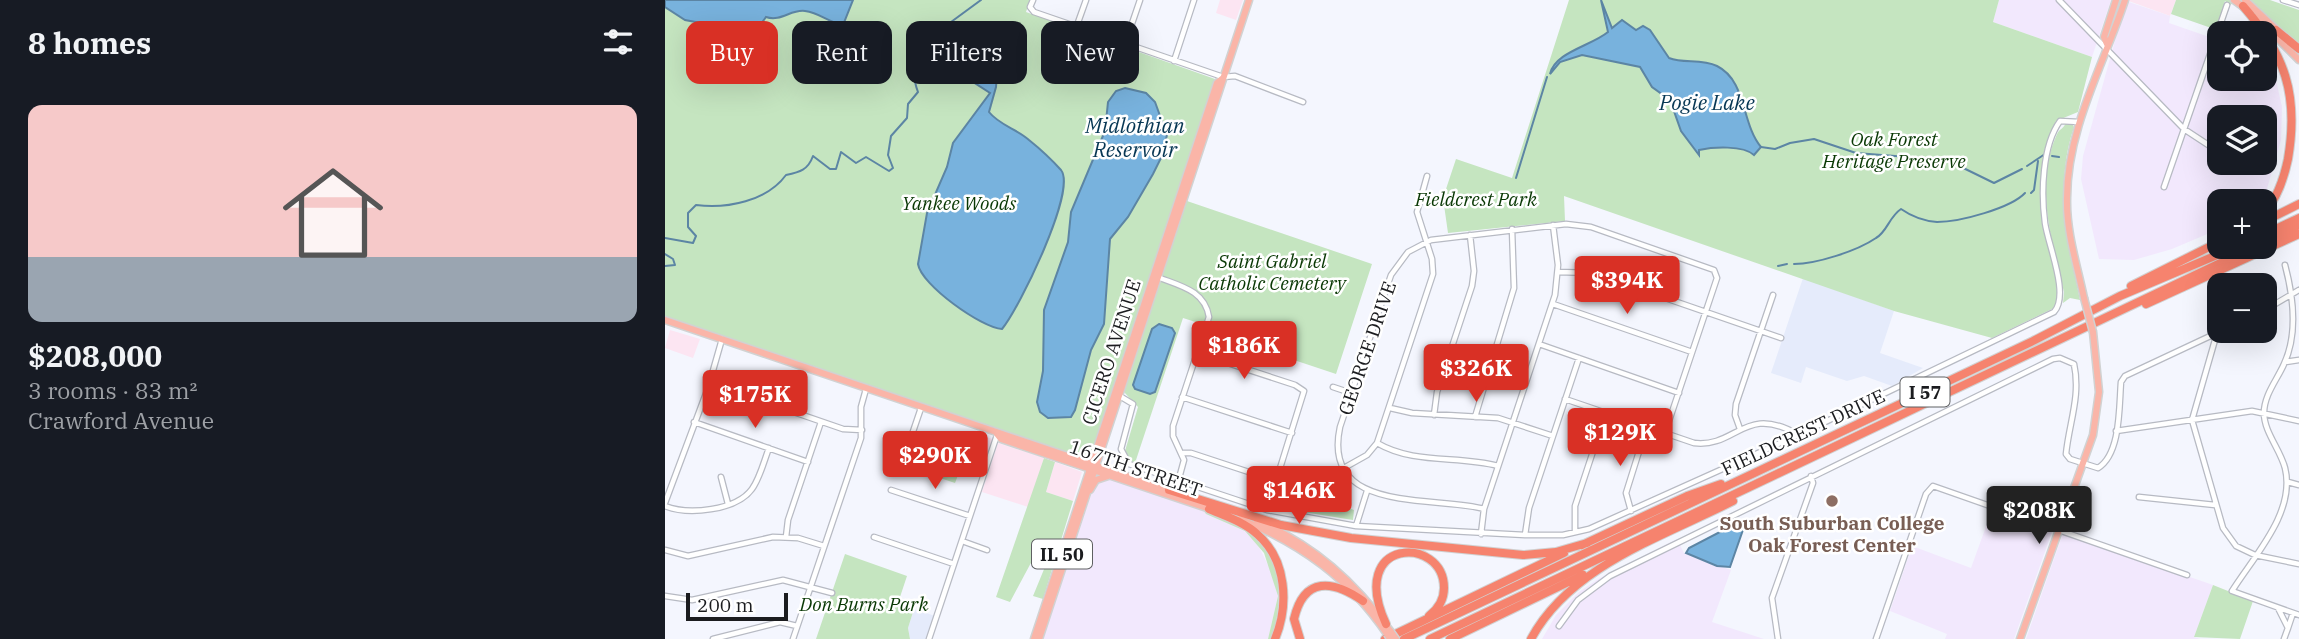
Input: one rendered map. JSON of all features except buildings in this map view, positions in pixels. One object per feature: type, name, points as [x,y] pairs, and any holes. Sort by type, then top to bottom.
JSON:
[{"type":"highway","points":[[2244,3],[2276,48],[2290,86],[2293,132],[2284,177],[2277,190]]},
{"type":"highway","points":[[2277,31],[2299,51]]},
{"type":"highway","points":[[2277,215],[2299,204]]},
{"type":"highway","points":[[2277,228],[2299,218]]},
{"type":"highway","points":[[2277,236],[2299,225]]},
{"type":"highway","points":[[2277,242],[2299,234]]},
{"type":"highway","points":[[2277,245],[2299,240]]},
{"type":"highway","points":[[2102,305],[2122,291],[2207,248]]},
{"type":"highway","name":"I 57","points":[[1404,639],[2102,305],[2208,259]]},
{"type":"highway","name":"I 57","points":[[1430,639],[2124,308],[2175,292],[2238,259]]},
{"type":"highway","points":[[1450,639],[1621,558],[1758,488],[1780,473]]},
{"type":"highway","points":[[1413,626],[1437,609],[1444,586],[1436,565],[1425,556],[1411,553],[1392,557],[1377,572],[1375,598],[1388,633],[1413,626],[1687,496],[1747,476]]},
{"type":"highway","points":[[1169,490],[1281,525],[1335,536],[1524,555],[1556,552],[1587,542]]},
{"type":"highway","points":[[1209,509],[1257,534],[1279,565],[1283,606],[1275,639]]},
{"type":"highway","points":[[1531,639],[1565,594],[1621,558]]},
{"type":"highway","points":[[1300,639],[1293,619],[1307,592],[1317,587],[1337,586],[1363,601]]},
{"type":"main road","name":"CICERO AVENUE","points":[[1036,639],[1084,501],[1093,467],[1103,448],[1117,395],[1160,278],[1249,0]]},
{"type":"main road","points":[[2020,639],[2083,463],[2098,408],[2099,370],[2066,200],[2073,149],[2106,46],[2104,37],[2116,0]]},
{"type":"main road","points":[[2106,46],[2111,42],[2125,0]]},
{"type":"main road","points":[[2234,0],[2244,3],[2265,21]]},
{"type":"main road","points":[[2244,3],[2299,60]]},
{"type":"main road","name":"CICERO AVENUE","points":[[1036,639],[1217,83],[1223,78]]},
{"type":"main road","name":"167TH STREET","points":[[665,320],[997,434],[1001,439],[1240,514],[1304,545],[1343,574],[1388,633]]},
{"type":"main road","points":[[1103,448],[1104,460],[1109,466],[1156,486]]},
{"type":"main road","name":"167TH STREET","points":[[1093,467],[1111,476],[1270,531],[1302,549],[1340,577],[1396,639]]},
{"type":"main road","points":[[1084,501],[1096,480],[1111,476]]},
{"type":"street","points":[[1033,0],[1031,10],[1060,21]]},
{"type":"street","points":[[1078,21],[1086,0]]},
{"type":"street","points":[[1133,21],[1140,0]]},
{"type":"street","points":[[1174,61],[1194,0]]},
{"type":"street","points":[[2059,0],[2184,129],[2207,144]]},
{"type":"street","points":[[2283,0],[2299,5]]},
{"type":"street","points":[[2164,187],[2227,5]]},
{"type":"street","points":[[1139,49],[1223,78],[1235,76],[1303,103]]},
{"type":"street","name":"FIELDCREST DRIVE","points":[[1117,395],[1131,400],[1133,408],[1121,449],[1124,459],[1135,467],[1266,510],[1356,526],[1481,534],[1575,533],[1631,511],[1798,435],[2058,307],[2061,296],[2045,223],[2047,163],[2053,135],[2060,121],[2080,122]]},
{"type":"street","points":[[1326,478],[1367,455],[1377,443],[1389,408],[1433,274],[1432,259],[1417,212],[1427,176]]},
{"type":"street","points":[[1426,242],[1553,225],[1591,227],[1718,273],[1665,433]]},
{"type":"street","points":[[1481,534],[1484,509],[1553,304],[1558,272],[1553,225]]},
{"type":"street","points":[[1475,417],[1516,280],[1512,229]]},
{"type":"street","points":[[1434,415],[1437,393],[1472,286],[1474,271],[1470,234]]},
{"type":"street","name":"GEORGE DRIVE","points":[[1345,468],[1340,453],[1339,432],[1391,275],[1408,252],[1426,242]]},
{"type":"street","points":[[2284,639],[2296,614],[2232,592],[2280,516],[2288,482],[2283,461],[2264,413],[2271,386],[2285,362],[2293,293],[2285,265]]},
{"type":"street","points":[[1558,272],[1590,272],[1781,338]]},
{"type":"street","points":[[1160,278],[1194,292],[1203,300],[1209,317],[1172,431],[1183,453],[1178,482]]},
{"type":"street","points":[[2277,303],[2299,290]]},
{"type":"street","points":[[1740,429],[1735,415],[1736,404],[1773,295]]},
{"type":"street","points":[[1553,304],[1692,352]]},
{"type":"street","points":[[1559,626],[1578,600],[1610,576],[1811,476],[2060,358],[2074,364],[2077,375],[2077,394],[2066,454],[2098,468],[2105,464],[2116,431],[2121,382],[2125,376],[2207,338]]},
{"type":"street","points":[[722,339],[708,388],[665,505],[683,513],[729,504],[744,498],[753,488],[769,448]]},
{"type":"street","points":[[2216,343],[2192,419],[2215,505],[2228,538],[2255,555],[2299,564]]},
{"type":"street","points":[[1539,344],[1679,393]]},
{"type":"street","points":[[1197,352],[1295,385],[1304,391],[1266,510]]},
{"type":"street","points":[[1525,535],[1529,508],[1579,358]]},
{"type":"street","points":[[2285,362],[2299,360]]},
{"type":"street","points":[[1333,387],[1351,393]]},
{"type":"street","points":[[708,388],[727,389],[846,430],[863,430]]},
{"type":"street","points":[[793,639],[863,430],[861,407],[866,389]]},
{"type":"street","points":[[1182,397],[1292,433]]},
{"type":"street","points":[[1565,399],[1704,444],[1760,422],[1798,435]]},
{"type":"street","points":[[904,457],[921,408]]},
{"type":"street","points":[[1389,408],[1513,422],[1553,436]]},
{"type":"street","points":[[1575,533],[1575,506],[1606,412]]},
{"type":"street","points":[[2116,431],[2223,413],[2264,413],[2299,421]]},
{"type":"street","points":[[694,422],[808,462]]},
{"type":"street","points":[[786,537],[788,520],[821,422]]},
{"type":"street","points":[[1631,511],[1626,493],[1647,426]]},
{"type":"street","points":[[929,639],[997,434]]},
{"type":"street","points":[[1377,443],[1404,455],[1473,460],[1499,466]]},
{"type":"street","points":[[1183,453],[1191,453],[1276,481]]},
{"type":"street","points":[[1345,468],[1367,491],[1385,498],[1456,502],[1484,509]]},
{"type":"street","points":[[1779,639],[1772,598],[1813,483],[1811,476]]},
{"type":"street","points":[[722,477],[729,504]]},
{"type":"street","points":[[2288,482],[2299,485]]},
{"type":"street","points":[[1876,639],[1926,494],[1933,486],[2187,575]]},
{"type":"street","points":[[891,489],[970,516]]},
{"type":"street","points":[[1356,526],[1367,491]]},
{"type":"street","points":[[2139,497],[2215,505]]},
{"type":"street","points":[[665,550],[688,556],[766,538],[786,537],[824,546]]},
{"type":"street","points":[[874,537],[954,564]]},
{"type":"street","points":[[961,541],[987,550]]},
{"type":"street","points":[[665,596],[692,600],[778,580],[832,593]]},
{"type":"street","points":[[2278,608],[2288,628]]},
{"type":"street","points":[[713,639],[780,622],[797,626]]},
{"type":"shaded area","points":[[1220,0],[1243,0],[1236,20],[1216,13]]},
{"type":"shaded area","points":[[1999,0],[2111,0],[2092,57],[1993,22]]},
{"type":"shaded area","points":[[2126,0],[2176,0],[2170,16]]},
{"type":"shaded area","points":[[2126,1],[2170,16],[2169,23],[2207,36],[2207,91],[2277,91],[2277,84],[2282,107],[2281,140],[2277,154],[2277,105],[2207,105],[2207,175],[2271,175],[2267,189],[2207,189],[2207,234],[2172,249],[2134,260],[2099,259],[2081,179],[2083,156]]},
{"type":"shaded area","points":[[1803,278],[1894,311],[1880,353],[1923,368],[1892,386],[1864,376],[1847,381],[1806,367],[1801,383],[1771,373]]},
{"type":"shaded area","points":[[670,330],[700,339],[693,358],[665,348]]},
{"type":"shaded area","points":[[968,432],[993,439],[982,472],[958,464]]},
{"type":"shaded area","points":[[998,443],[1044,458],[1028,507],[982,492]]},
{"type":"shaded area","points":[[1055,462],[1082,472],[1073,501],[1046,492]]},
{"type":"shaded area","points":[[1109,479],[1203,510],[1235,524],[1255,539],[1272,573],[1278,596],[1268,639],[1043,639],[1093,489],[1097,482]]},
{"type":"shaded area","points":[[1992,510],[2053,529],[2014,639],[1945,639],[1947,634],[1890,611],[1912,546],[1971,568]]},
{"type":"shaded area","points":[[2063,533],[2213,585],[2194,637],[2200,639],[2026,639]]},
{"type":"shaded area","points":[[1677,539],[1684,553],[1731,570],[1712,622],[1764,639],[1542,639],[1556,615],[1579,592],[1600,578]]},
{"type":"shaded area","points":[[914,609],[935,616],[927,639],[910,639],[908,628]]},
{"type":"green space","name":"Yankee Woods","points":[[665,0],[1030,0],[1026,12],[1051,21],[1041,21],[1041,84],[1139,84],[1139,52],[1215,79],[1090,458],[1083,459],[665,316]]},
{"type":"green space","name":"Oak Forest Heritage Preserve","points":[[1569,0],[1999,0],[1993,22],[2092,57],[2078,112],[2056,121],[2045,157],[2042,210],[2056,279],[2057,300],[2054,308],[1992,338],[1894,311],[1564,196],[1565,221],[1448,233],[1443,198],[1456,159],[1512,178]]},
{"type":"green space","points":[[2176,0],[2231,0],[2235,2],[2230,5],[2225,1],[2219,21],[2207,21],[2207,27],[2171,14]]},
{"type":"green space","points":[[2249,0],[2270,0],[2299,10],[2299,44],[2277,25],[2277,21],[2273,21]]},
{"type":"green space","points":[[2070,121],[2074,127],[2065,171],[2065,214],[2080,300],[2070,298],[2063,303],[2064,292],[2050,234],[2046,193],[2050,153],[2057,134],[2066,122]]},
{"type":"green space","name":"Saint Gabriel Catholic Cemetery","points":[[1187,201],[1372,264],[1336,374],[1210,332],[1211,327],[1183,318],[1136,460],[1177,476],[1175,478],[1133,463],[1125,451],[1138,407],[1124,392]]},
{"type":"green space","points":[[1044,458],[1055,462],[1046,492],[1073,501],[1043,599],[1033,596],[1047,562],[1033,559],[1010,602],[996,597]]},
{"type":"green space","points":[[930,460],[956,468],[958,464],[962,465],[955,483],[925,473]]},
{"type":"green space","points":[[1298,490],[1354,510],[1353,520],[1291,510]]},
{"type":"green space","points":[[1203,510],[1248,530],[1269,551],[1275,565],[1279,595],[1272,639],[1268,639],[1278,596],[1264,553],[1245,531],[1206,514]]},
{"type":"green space","name":"Don Burns Park","points":[[845,554],[907,576],[898,603],[914,609],[908,628],[910,639],[816,639]]},
{"type":"green space","points":[[2213,585],[2253,601],[2240,639],[2194,637]]},
{"type":"water","points":[[665,0],[853,0],[845,21],[831,21],[800,11],[776,18],[766,17],[763,21],[690,21],[665,7]]},
{"type":"water","name":"Pogie Lake","points":[[1601,0],[1612,28],[1622,20],[1636,30],[1643,26],[1650,30],[1669,58],[1711,64],[1727,73],[1739,92],[1750,126],[1761,147],[1754,155],[1743,150],[1712,148],[1699,150],[1699,155],[1681,131],[1670,100],[1652,87],[1640,67],[1582,55],[1560,62],[1550,74],[1559,60],[1608,32]]},
{"type":"water","name":"Midlothian Reservoir","points":[[976,84],[996,84],[989,112],[1045,154],[1061,170],[1064,182],[1054,224],[1044,250],[1021,299],[1002,329],[967,314],[941,294],[922,273],[918,264],[927,213],[947,167],[953,143],[990,93]]},
{"type":"water","name":"Midlothian Reservoir","points":[[1125,88],[1146,93],[1155,102],[1167,135],[1161,158],[1153,174],[1128,217],[1110,239],[1104,324],[1091,350],[1075,410],[1071,417],[1048,418],[1040,412],[1037,402],[1043,371],[1044,310],[1068,242],[1071,212],[1105,131],[1108,102],[1116,91]]},
{"type":"water","points":[[1159,324],[1172,328],[1175,333],[1155,392],[1150,394],[1135,389],[1133,385],[1152,329]]},
{"type":"water","points":[[1741,521],[1745,524],[1730,567],[1717,566],[1686,553],[1689,548]]},
{"type":"waterway","points":[[665,238],[693,243],[696,236],[688,227],[688,213],[696,205],[720,206],[757,197],[778,184],[786,175],[806,167],[813,156],[830,169],[836,169],[841,152],[856,163],[866,157],[889,171],[893,168],[888,155],[891,136],[907,118],[908,104],[918,92],[914,72],[917,65],[949,38],[951,22],[981,0]]},
{"type":"waterway","points":[[1516,178],[1547,77]]},
{"type":"waterway","points":[[1761,147],[1775,149],[1814,139],[1856,153],[1947,160],[1994,183],[2022,169]]},
{"type":"waterway","points":[[2027,166],[2045,154]]},
{"type":"waterway","points":[[2052,156],[2059,157]]},
{"type":"waterway","points":[[2031,193],[2034,190],[2038,161]]},
{"type":"waterway","points":[[1794,264],[1825,259],[1868,243],[1880,235],[1901,209],[1923,219],[1947,221],[1997,209],[2025,193]]},
{"type":"waterway","points":[[665,254],[673,259],[675,265],[665,266]]},
{"type":"waterway","points":[[1778,266],[1787,264]]},
{"type":"place","name":"South Suburban College Oak Forest Center","points":[[1832,501]]},
{"type":"park label","name":"Fieldcrest Park","points":[[1476,199]]}]
